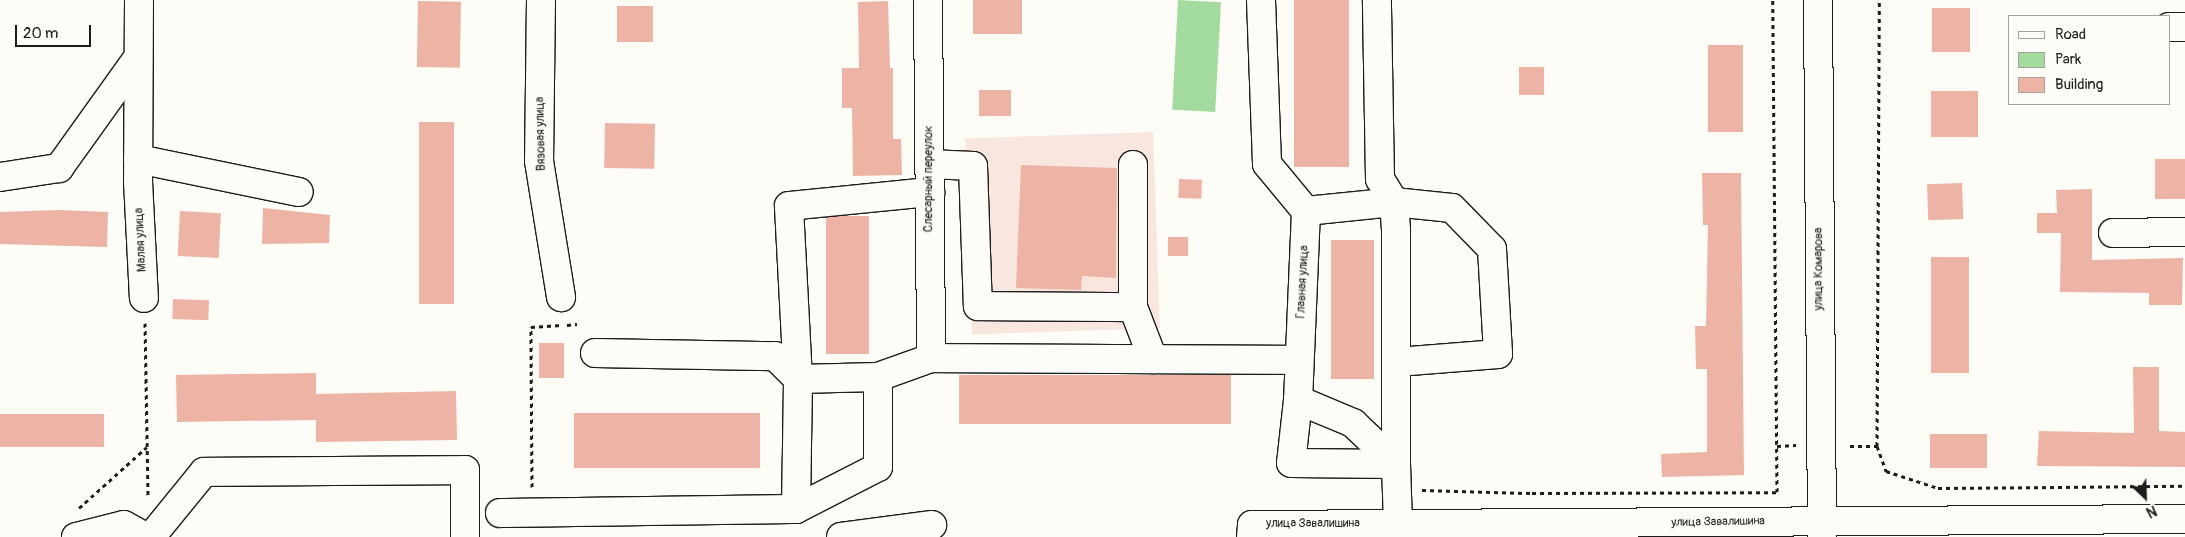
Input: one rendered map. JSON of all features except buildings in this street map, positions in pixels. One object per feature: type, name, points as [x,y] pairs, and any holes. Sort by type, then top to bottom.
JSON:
[{"type":"street","name":"Малая улица","points":[[139,0],[137,60],[138,170],[144,298]]},
{"type":"street","name":"Вязовая улица","points":[[541,0],[539,161],[561,297]]},
{"type":"street","name":"Слесарный переулок","points":[[928,0],[931,358]]},
{"type":"street","points":[[1261,0],[1267,164],[1306,211],[1394,202],[1452,208],[1492,249],[1498,354],[1397,362]]},
{"type":"street","points":[[1376,0],[1380,179],[1394,202],[1398,524]]},
{"type":"street","name":"улица Комарова","points":[[1818,0],[1822,529]]},
{"type":"street","points":[[2170,27],[2185,27]]},
{"type":"street","points":[[0,177],[59,168],[137,60]]},
{"type":"street","points":[[929,164],[974,166],[978,306],[1133,307]]},
{"type":"street","points":[[1134,165],[1133,307],[1153,359]]},
{"type":"street","points":[[138,170],[299,192]]},
{"type":"street","points":[[796,509],[798,379],[789,206],[930,192]]},
{"type":"street","name":"Главная улица","points":[[1306,211],[1298,400],[1291,463],[1396,477]]},
{"type":"street","points":[[2113,233],[2185,232]]},
{"type":"street","points":[[595,353],[775,356],[798,379],[878,377],[931,358],[1299,360]]},
{"type":"street","points":[[500,513],[796,509],[878,467],[878,377]]},
{"type":"street","points":[[1298,400],[1353,423],[1396,477]]},
{"type":"street","points":[[151,537],[204,472],[465,470],[465,537]]},
{"type":"street","name":"улица Завалишина","points":[[1252,531],[1398,524],[1942,529],[2185,520]]},
{"type":"street","points":[[75,524],[124,524],[146,537]]},
{"type":"street","points":[[841,537],[932,525]]},
{"type":"path","points":[[1396,477],[1532,493],[1777,492],[1773,0]]},
{"type":"path","points":[[1879,0],[1877,446],[1886,471],[1938,488],[2185,486]]},
{"type":"path","points":[[561,297],[595,353]]},
{"type":"path","points":[[144,298],[148,501]]},
{"type":"path","points":[[532,512],[532,327],[577,324]]},
{"type":"path","points":[[1777,446],[1798,445]]},
{"type":"path","points":[[1850,446],[1877,446]]},
{"type":"path","points":[[75,524],[147,447]]},
{"type":"shaded area","points":[[1153,132],[1160,328],[972,334],[965,139]]},
{"type":"green space","points":[[1178,0],[1221,2],[1215,112],[1172,110]]}]
